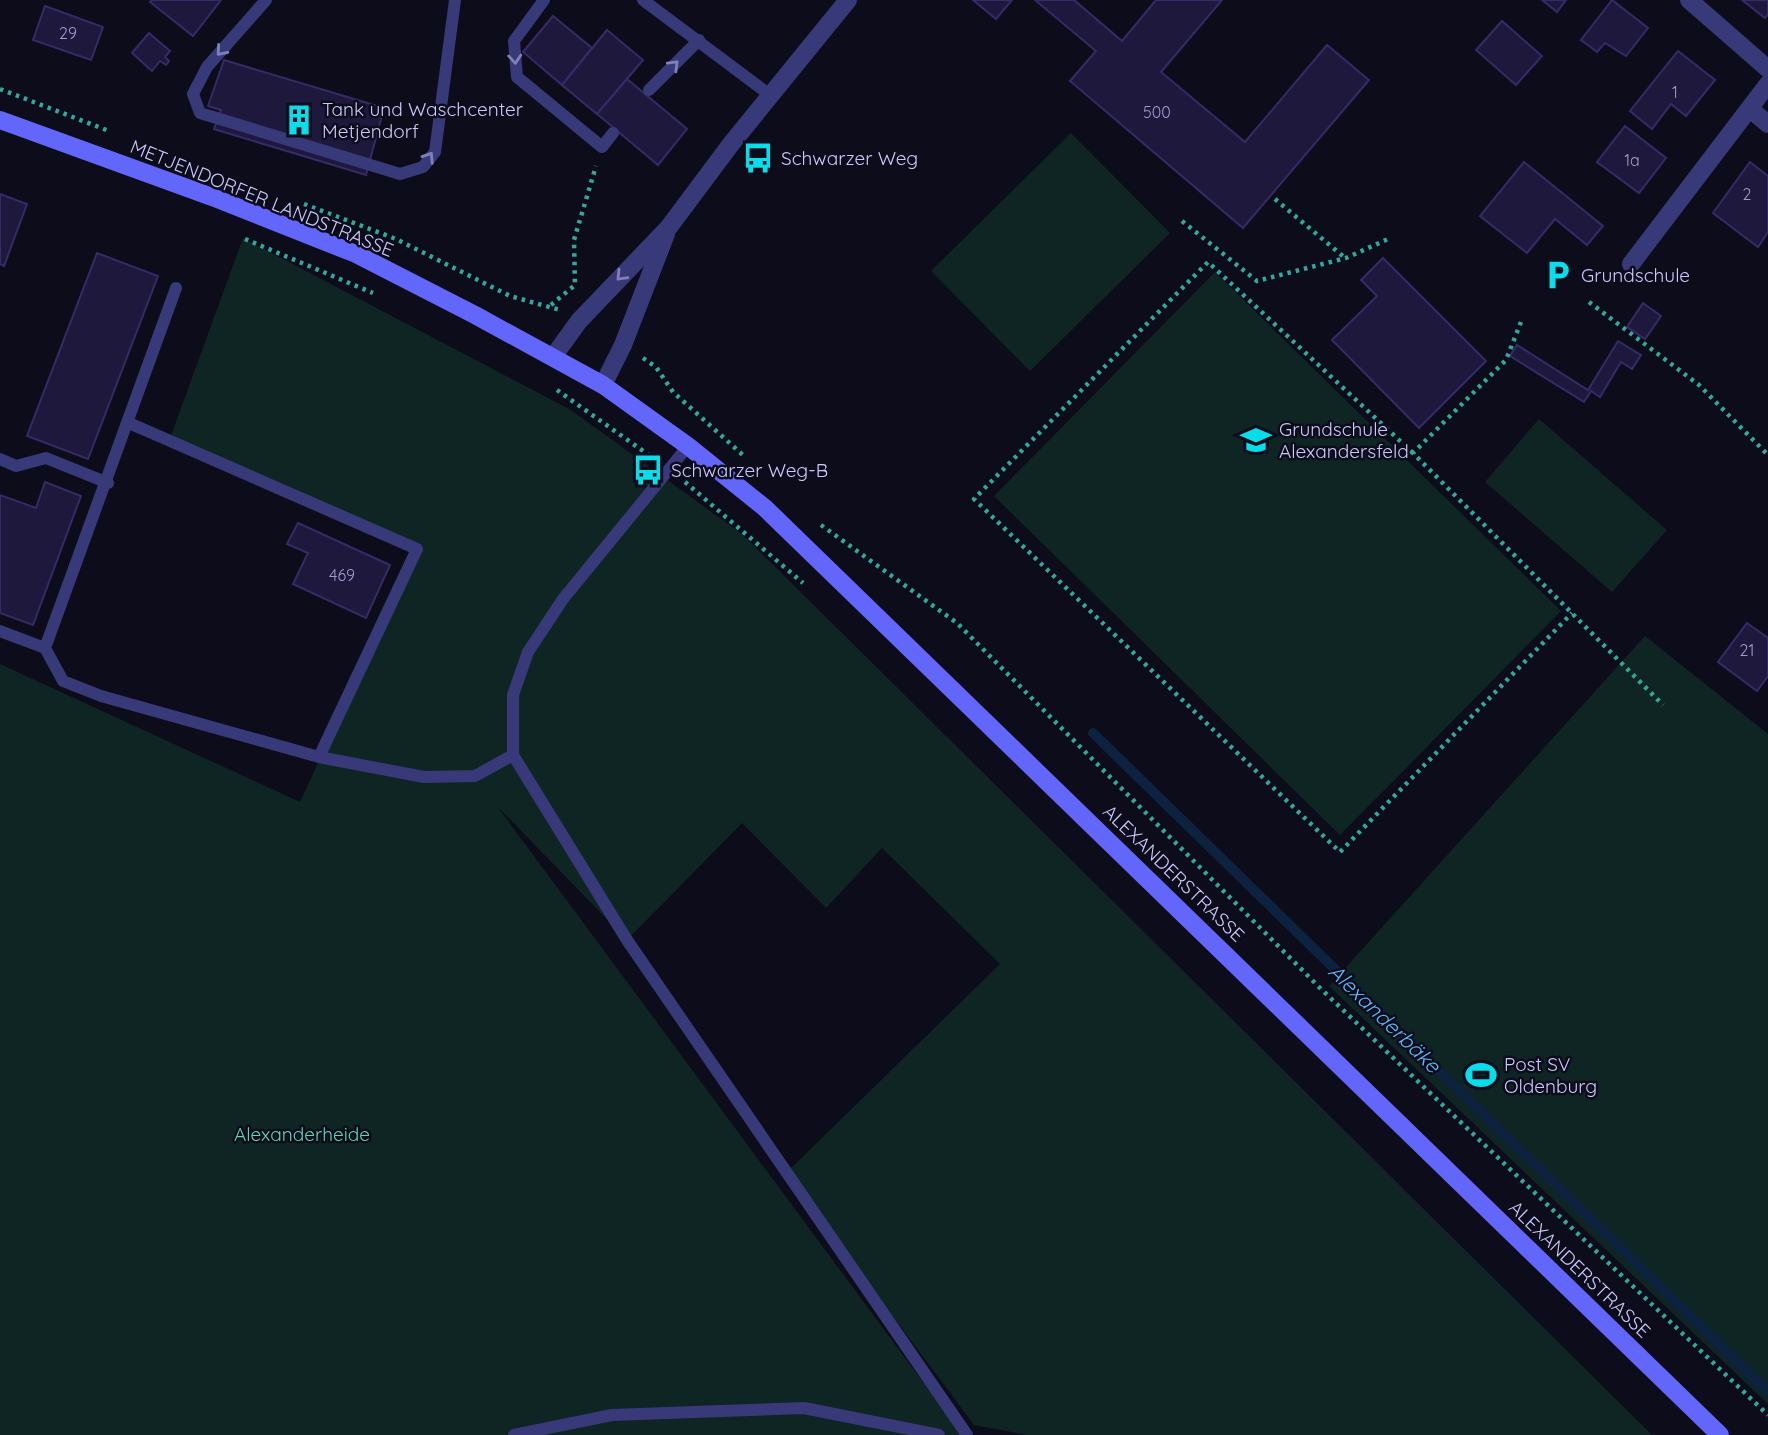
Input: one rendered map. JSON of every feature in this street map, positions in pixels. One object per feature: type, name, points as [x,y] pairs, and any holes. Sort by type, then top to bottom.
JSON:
[{"type":"main road","name":"METJENDORFER LANDSTRASSE","points":[[0,120],[212,197],[356,254],[576,369]]},
{"type":"main road","name":"ALEXANDERSTRASSE","points":[[576,369],[603,385],[688,446],[775,517],[1720,1435]]},
{"type":"street","points":[[553,357],[579,321],[668,227],[848,0]]},
{"type":"street","points":[[1689,0],[1768,69]]},
{"type":"street","points":[[1631,264],[1768,84]]},
{"type":"street","points":[[1750,109],[1768,124]]},
{"type":"street","points":[[603,385],[623,345],[668,227]]},
{"type":"lane","points":[[266,0],[207,67],[193,94],[200,113],[400,174],[424,167],[435,152],[455,0]]},
{"type":"lane","points":[[544,0],[514,41],[517,77],[602,147],[614,133]]},
{"type":"lane","points":[[643,0],[771,95]]},
{"type":"lane","points":[[649,90],[699,40]]},
{"type":"lane","points":[[45,648],[108,483],[176,288]]},
{"type":"lane","points":[[129,423],[417,549],[319,757]]},
{"type":"lane","points":[[688,446],[563,598],[528,652],[513,695],[513,755],[626,940],[967,1435]]},
{"type":"lane","points":[[0,459],[16,466],[46,458],[108,483]]},
{"type":"lane","points":[[0,631],[45,648],[63,681],[101,696],[319,757],[424,777],[475,776],[513,755]]},
{"type":"lane","points":[[514,1435],[612,1415],[804,1408],[939,1435]]},
{"type":"path","points":[[551,305],[575,285],[574,240],[602,147]]},
{"type":"path","points":[[1275,199],[1346,258]]},
{"type":"path","points":[[1182,221],[1257,281],[1346,258],[1388,239]]},
{"type":"path","points":[[243,238],[376,294]]},
{"type":"path","points":[[1572,613],[1340,852],[974,499],[1208,262],[1413,453],[1664,705]]},
{"type":"path","points":[[1590,302],[1699,385],[1768,455]]},
{"type":"path","points":[[1413,453],[1506,360],[1521,322]]},
{"type":"path","points":[[623,345],[656,367],[673,392],[744,457]]},
{"type":"path","points":[[551,387],[636,445]]},
{"type":"path","points":[[816,521],[957,623],[1321,989],[1768,1415]]},
{"type":"green space","points":[[1071,133],[1170,233],[1030,371],[931,271]]},
{"type":"green space","name":"Alexanderheide","points":[[243,238],[571,410],[743,535],[1652,1435],[1027,1435],[974,1425],[786,1173],[1000,964],[882,848],[826,908],[742,823],[627,940],[497,806],[962,1435],[0,1435],[0,664],[300,802],[417,550],[169,441]]},
{"type":"green space","points":[[1215,272],[1561,611],[1340,835],[994,496]]},
{"type":"green space","points":[[1539,419],[1667,530],[1612,592],[1485,482]]},
{"type":"green space","name":"Post SV Oldenburg","points":[[1645,636],[1768,734],[1768,1404],[1329,986]]},
{"type":"building","points":[[221,0],[193,36],[150,2]]},
{"type":"building","points":[[973,0],[1012,0],[996,19]]},
{"type":"building","points":[[1035,0],[1074,0],[1122,41],[1156,0],[1222,0],[1161,72],[1245,142],[1327,45],[1369,80],[1243,228],[1070,81],[1096,51]]},
{"type":"building","points":[[1542,0],[1566,0],[1557,12]]},
{"type":"building","points":[[1612,0],[1648,28],[1626,56],[1605,43],[1597,52],[1581,40]]},
{"type":"building","points":[[1742,0],[1768,0],[1768,14],[1765,18]]},
{"type":"building","points":[[45,6],[103,27],[91,60],[33,40]]},
{"type":"building","points":[[553,16],[592,48],[562,85],[523,52]]},
{"type":"building","points":[[1502,21],[1542,56],[1516,85],[1476,50]]},
{"type":"building","points":[[607,30],[643,60],[597,114],[562,85]]},
{"type":"building","points":[[149,33],[170,51],[165,57],[169,61],[166,65],[160,61],[152,71],[132,53]]},
{"type":"building","points":[[1678,51],[1715,80],[1686,116],[1671,104],[1652,129],[1630,111]]},
{"type":"building","name":"Tank und Waschcenter Metjendorf","points":[[224,60],[384,108],[366,175],[214,129],[221,110],[208,106]]},
{"type":"building","points":[[627,79],[687,129],[658,165],[597,114]]},
{"type":"building","points":[[1625,126],[1666,158],[1639,193],[1597,162]]},
{"type":"building","points":[[1524,162],[1603,226],[1587,245],[1555,219],[1527,253],[1480,216]]},
{"type":"building","points":[[1750,162],[1768,176],[1768,232],[1758,247],[1713,213]]},
{"type":"building","points":[[0,194],[27,204],[4,266],[0,264]]},
{"type":"building","points":[[97,253],[158,276],[88,459],[27,436]]},
{"type":"building","points":[[1383,258],[1486,361],[1419,428],[1332,340],[1377,296],[1361,280]]},
{"type":"building","points":[[1643,303],[1661,316],[1645,339],[1627,327]]},
{"type":"building","points":[[1618,341],[1641,355],[1632,369],[1621,362],[1600,397],[1591,391],[1584,402],[1510,356],[1517,345],[1588,390]]},
{"type":"building","points":[[45,482],[81,496],[33,625],[0,613],[0,495],[36,508]]},
{"type":"building","points":[[298,523],[390,565],[366,618],[293,584],[308,553],[287,544]]},
{"type":"building","points":[[1747,623],[1768,638],[1768,676],[1757,691],[1718,662]]},
{"type":"waterway","name":"Alexanderbäke","points":[[1093,733],[1768,1392]]},
{"type":"place","name":"Tank und Waschcenter Metjendorf","points":[[299,120]]},
{"type":"place","name":"Schwarzer Weg","points":[[758,158]]},
{"type":"place","name":"Grundschule","points":[[1558,275]]},
{"type":"place","name":"Grundschule Alexandersfeld","points":[[1256,440]]},
{"type":"place","name":"Schwarzer Weg-B","points":[[648,470]]},
{"type":"place","name":"Post SV Oldenburg","points":[[1481,1075]]}]
